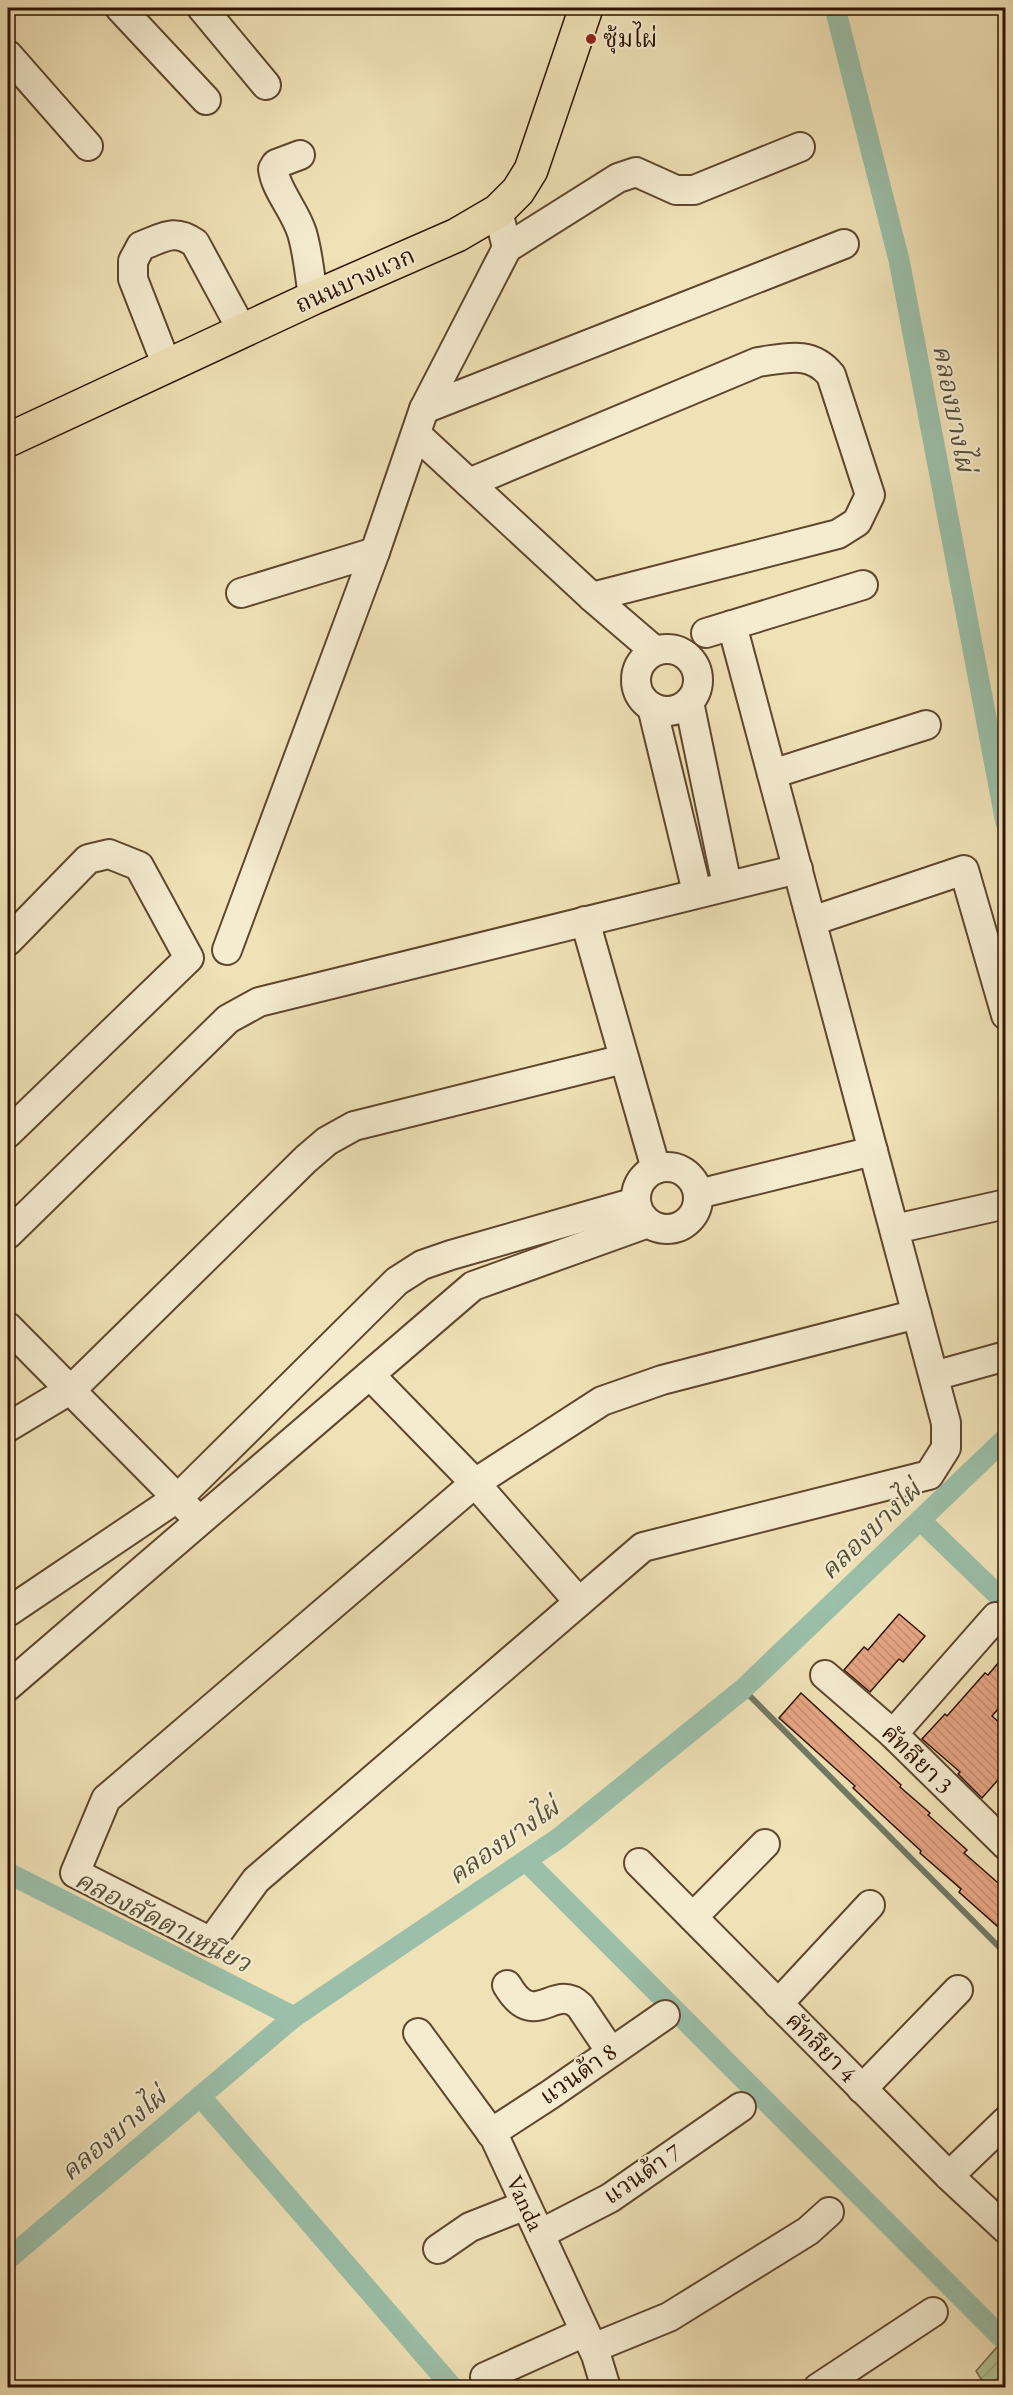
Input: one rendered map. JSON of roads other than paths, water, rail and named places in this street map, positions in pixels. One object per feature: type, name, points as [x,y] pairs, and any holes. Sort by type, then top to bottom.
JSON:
[{"type":"main road","name":"ถนนบางแวก","points":[[8,440],[313,297],[457,235],[498,211],[518,191],[531,170],[586,8]]},
{"type":"street","points":[[120,8],[207,100]]},
{"type":"street","points":[[202,8],[266,85]]},
{"type":"street","points":[[8,55],[88,146]]},
{"type":"street","points":[[227,950],[375,552],[420,421],[507,248],[618,178],[636,172],[676,190],[693,190],[800,147]]},
{"type":"street","points":[[300,154],[276,164],[273,169],[276,182],[291,207],[302,233],[313,297]]},
{"type":"street","points":[[498,211],[507,248]]},
{"type":"street","points":[[167,366],[133,279],[133,261],[141,246],[173,234],[184,235],[195,243],[242,330]]},
{"type":"street","points":[[420,421],[844,244]]},
{"type":"street","points":[[469,483],[758,362],[803,357],[823,365],[831,375],[870,495],[857,522],[838,534],[592,597]]},
{"type":"street","points":[[420,421],[469,483],[592,597],[656,651]]},
{"type":"street","points":[[241,593],[375,552]]},
{"type":"street","points":[[863,585],[719,629],[772,774],[934,1376],[946,1423],[946,1448],[929,1475],[643,1546],[256,1880],[211,1942],[75,1873],[106,1799],[475,1483],[602,1401],[662,1380],[917,1314]]},
{"type":"street","points":[[676,649],[693,662],[698,683],[689,702],[681,708],[662,711],[644,701],[639,693],[636,673],[640,664],[656,651],[676,649]]},
{"type":"street","points":[[689,702],[727,885]]},
{"type":"street","points":[[652,707],[697,892]]},
{"type":"street","points":[[772,774],[926,725]]},
{"type":"street","points":[[8,941],[88,859],[109,854],[139,866],[189,958],[8,1133]]},
{"type":"street","points":[[8,1234],[228,1019],[258,1002],[697,892],[798,869]]},
{"type":"street","points":[[812,921],[964,870],[1005,1015]]},
{"type":"street","points":[[585,921],[656,1169]]},
{"type":"street","points":[[8,1427],[70,1390],[327,1141],[354,1126],[624,1059]]},
{"type":"street","points":[[698,1194],[873,1151]]},
{"type":"street","points":[[674,1168],[683,1171],[695,1185],[698,1194],[694,1214],[687,1222],[668,1229],[658,1228],[642,1213],[640,1182],[656,1169],[674,1168]]},
{"type":"street","points":[[894,1229],[1005,1204]]},
{"type":"street","points":[[8,1686],[473,1286],[642,1213]]},
{"type":"street","points":[[8,1612],[177,1498],[397,1281],[422,1265],[642,1213]]},
{"type":"street","points":[[8,1327],[200,1522]]},
{"type":"street","points":[[934,1376],[1005,1356]]},
{"type":"street","points":[[370,1375],[475,1483],[579,1602]]},
{"type":"street","points":[[892,1734],[996,1617]]},
{"type":"street","name":"คัทลียา 3","points":[[825,1676],[1001,1832]]},
{"type":"street","points":[[693,1917],[765,1844]]},
{"type":"street","name":"คัทลียา 4","points":[[639,1863],[862,2089],[1005,2229]]},
{"type":"street","points":[[778,2004],[870,1905]]},
{"type":"street","points":[[507,1985],[516,2001],[531,2007],[562,1998],[574,2000],[610,2052]]},
{"type":"street","points":[[862,2089],[958,1990]]},
{"type":"street","name":"แวนด้า 8","points":[[491,2133],[665,2015]]},
{"type":"street","name":"Vanda","points":[[418,2033],[491,2133],[589,2340],[606,2388]]},
{"type":"street","name":"แวนด้า 7","points":[[540,2234],[610,2198],[741,2107]]},
{"type":"street","points":[[949,2176],[1005,2121]]},
{"type":"street","points":[[438,2249],[470,2227],[526,2205]]},
{"type":"street","points":[[485,2377],[589,2340],[669,2317],[808,2231],[829,2212]]},
{"type":"street","points":[[818,2388],[933,2312]]},
{"type":"waterway","name":"คลองบางไผ่","points":[[835,8],[899,260],[1006,823]]},
{"type":"waterway","name":"คลองบางไผ่","points":[[8,2259],[294,2017],[559,1838],[743,1689],[1006,1438]]},
{"type":"waterway","points":[[920,1520],[1006,1603]]},
{"type":"waterway","points":[[743,1689],[1006,1954]]},
{"type":"waterway","points":[[526,1861],[1006,2342]]},
{"type":"waterway","name":"คลองลัดตาเหนียว","points":[[8,1873],[294,2017]]},
{"type":"waterway","points":[[200,2096],[453,2388]]},
{"type":"place","name":"ซุ้มไผ่","points":[[591,39]]}]
